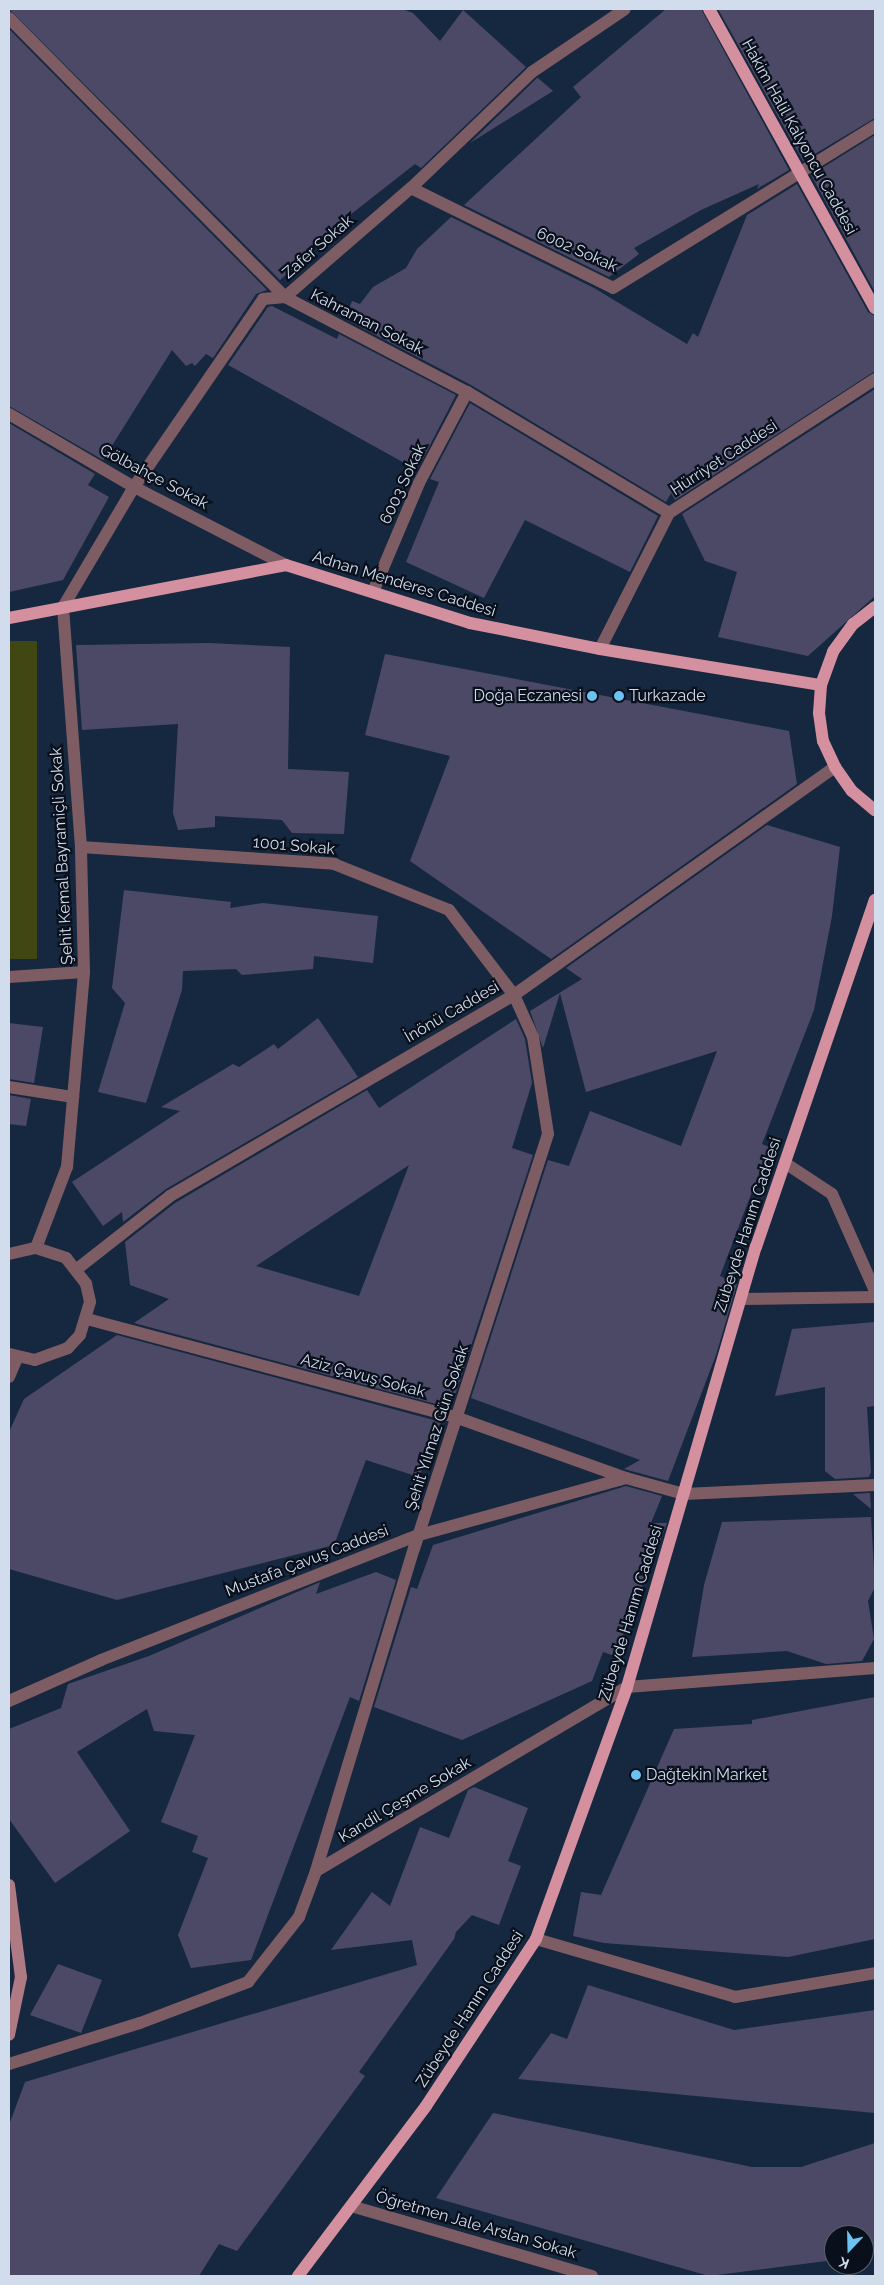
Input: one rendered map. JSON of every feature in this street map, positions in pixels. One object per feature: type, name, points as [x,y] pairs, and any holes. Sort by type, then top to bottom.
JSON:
[{"type":"main road","name":"Hakim Halil Kalyoncu Caddesi","points":[[709,9],[875,308]]},
{"type":"main road","name":"Adnan Menderes Caddesi","points":[[9,618],[286,565],[470,623],[600,649],[821,685]]},
{"type":"main road","points":[[875,607],[853,624],[832,652],[821,685],[819,713],[823,741],[835,767],[852,791],[875,810]]},
{"type":"main road","name":"Zübeyde Hanım Caddesi","points":[[298,2276],[426,2106],[536,1939],[627,1687],[741,1298],[875,900]]},
{"type":"main road","points":[[9,1885],[21,1977],[9,2035]]},
{"type":"street","name":"Zafer Sokak","points":[[63,607],[134,487],[263,299],[285,297],[412,188],[532,72],[625,9]]},
{"type":"street","name":"Kahraman Sokak","points":[[9,18],[285,297],[467,392],[669,513]]},
{"type":"street","points":[[799,171],[875,126]]},
{"type":"street","name":"6002 Sokak","points":[[412,188],[612,288],[799,171]]},
{"type":"street","name":"Hürriyet Caddesi","points":[[600,649],[669,513],[875,380]]},
{"type":"street","name":"6003 Sokak","points":[[373,592],[419,483],[467,392]]},
{"type":"street","name":"Gölbahçe Sokak","points":[[9,414],[134,487],[286,565]]},
{"type":"street","name":"Şehit Kemal Bayramiçli Sokak","points":[[36,1248],[67,1166],[84,972],[81,847],[63,607]]},
{"type":"street","name":"İnönü Caddesi","points":[[77,1269],[170,1196],[514,995],[835,767]]},
{"type":"street","name":"1001 Sokak","points":[[81,847],[334,864],[448,910],[514,995]]},
{"type":"street","points":[[9,977],[84,972]]},
{"type":"street","name":"Şehit Yılmaz Gün Sokak","points":[[316,1871],[419,1535],[548,1134],[533,1037],[514,995]]},
{"type":"street","points":[[9,1087],[73,1097]]},
{"type":"street","points":[[785,1163],[832,1194],[875,1291]]},
{"type":"street","points":[[9,1254],[36,1248],[66,1258],[77,1269],[86,1284],[87,1319],[80,1335],[60,1353],[35,1360],[13,1356],[9,1377]]},
{"type":"street","points":[[741,1298],[875,1297]]},
{"type":"street","name":"Aziz Çavuş Sokak","points":[[87,1319],[458,1418],[626,1478],[684,1494]]},
{"type":"street","name":"Mustafa Çavuş Caddesi","points":[[9,1701],[101,1660],[419,1535],[626,1478]]},
{"type":"street","points":[[684,1494],[875,1485]]},
{"type":"street","name":"Kandil Çeşme Sokak","points":[[316,1871],[627,1687],[875,1668]]},
{"type":"street","points":[[9,2064],[140,2024],[248,1982],[299,1917],[316,1871]]},
{"type":"street","points":[[536,1939],[735,1997],[875,1973]]},
{"type":"street","name":"Öğretmen Jale Arslan Sokak","points":[[351,2206],[592,2276]]},
{"type":"green space","points":[[9,641],[37,641],[37,959],[9,959]]},
{"type":"building","points":[[9,9],[402,9],[413,13],[440,41],[463,10],[526,67],[421,168],[415,164],[341,222],[300,256],[304,259],[280,280]]},
{"type":"building","points":[[666,9],[701,9],[789,170],[757,189],[759,184],[701,210],[634,248],[639,254],[609,277],[464,205],[581,97],[573,87]]},
{"type":"building","points":[[718,9],[875,9],[875,118],[803,161]]},
{"type":"building","points":[[9,29],[267,290],[256,294],[213,358],[206,354],[195,366],[192,363],[186,366],[172,350],[103,460],[9,406]]},
{"type":"building","points":[[537,78],[553,91],[470,143]]},
{"type":"building","points":[[875,135],[875,292],[811,175]]},
{"type":"building","points":[[797,184],[868,312],[875,316],[875,371],[675,500],[671,493],[666,502],[471,385],[345,319],[352,301],[360,304],[373,287],[406,268],[417,249],[451,217],[594,288],[687,344],[693,333],[698,337],[747,215]]},
{"type":"building","points":[[272,306],[337,339],[339,334],[456,395],[417,470],[228,365],[268,307]]},
{"type":"building","points":[[875,389],[875,596],[808,656],[718,637],[737,572],[705,561],[682,514]]},
{"type":"building","points":[[470,403],[658,516],[630,572],[525,520],[484,598],[406,562],[439,482],[430,479]]},
{"type":"building","points":[[9,423],[95,474],[88,485],[109,497],[63,580],[9,592]]},
{"type":"building","points":[[209,643],[290,647],[288,769],[349,772],[344,834],[292,833],[282,820],[215,816],[215,827],[178,830],[173,813],[178,724],[82,730],[76,645]]},
{"type":"building","points":[[385,654],[789,731],[797,784],[551,959],[410,861],[450,756],[365,735]]},
{"type":"building","points":[[767,825],[840,847],[832,916],[814,1010],[762,1144],[769,1147],[720,1276],[737,1284],[716,1355],[668,1481],[624,1469],[640,1460],[471,1398],[548,1160],[569,1166],[590,1111],[681,1146],[717,1051],[586,1092],[560,993],[543,1048],[530,1011],[582,979],[566,968]]},
{"type":"building","points":[[124,890],[231,902],[230,908],[263,903],[378,916],[373,963],[314,956],[313,969],[242,975],[236,969],[183,971],[182,990],[146,1103],[98,1092],[125,1003],[112,988]]},
{"type":"building","points":[[318,1018],[358,1077],[166,1189],[123,1222],[122,1212],[103,1226],[72,1182],[180,1111],[161,1107],[233,1064],[239,1067],[274,1044],[278,1049]]},
{"type":"building","points":[[516,1019],[525,1039],[532,1083],[512,1148],[533,1155],[456,1392],[447,1407],[134,1323],[169,1299],[130,1285],[125,1242],[175,1203],[367,1090],[379,1108]],"holes":[[[409,1165],[359,1296],[256,1266]]]},
{"type":"building","points":[[9,1023],[43,1027],[34,1083],[9,1079]]},
{"type":"building","points":[[9,1095],[31,1099],[26,1126],[9,1124]]},
{"type":"building","points":[[875,1322],[875,1406],[867,1407],[871,1472],[869,1477],[835,1479],[825,1471],[825,1387],[775,1396],[792,1329]]},
{"type":"building","points":[[117,1335],[441,1422],[419,1477],[366,1460],[334,1545],[117,1600],[9,1569],[9,1432],[24,1399]]},
{"type":"building","points":[[626,1486],[662,1496],[651,1523],[667,1523],[615,1656],[603,1652],[592,1681],[462,1740],[374,1707],[411,1587],[417,1589],[433,1545]]},
{"type":"building","points":[[870,1493],[871,1509],[853,1494]]},
{"type":"building","points":[[871,1517],[875,1587],[868,1601],[874,1639],[862,1661],[826,1664],[787,1651],[692,1657],[704,1585],[722,1522]]},
{"type":"building","points":[[376,1572],[396,1580],[359,1701],[350,1697],[251,1960],[191,1968],[178,1935],[208,1858],[192,1852],[198,1836],[161,1822],[195,1735],[154,1731],[147,1709],[77,1752],[130,1831],[55,1883],[9,1819],[9,1729],[61,1708],[68,1684],[149,1656],[320,1582],[316,1594]]},
{"type":"building","points":[[875,1697],[875,1939],[788,1957],[604,1943],[573,1936],[581,1892],[601,1895],[674,1729],[752,1724],[752,1720]]},
{"type":"building","points":[[474,1787],[528,1808],[508,1861],[521,1866],[499,1925],[472,1915],[456,1932],[454,1939],[359,2072],[365,2076],[237,2251],[219,2244],[199,2276],[9,2276],[9,2125],[25,2082],[417,1965],[412,1940],[331,1950],[372,1892],[390,1906],[420,1827],[449,1838],[468,1790]]},
{"type":"building","points":[[58,1964],[102,1980],[81,2033],[30,2015]]},
{"type":"building","points":[[588,1985],[734,2030],[875,2010],[875,2113],[518,2079],[551,2033],[567,2039]]},
{"type":"building","points":[[493,2113],[752,2167],[801,2167],[875,2143],[875,2250],[874,2225],[824,2225],[824,2261],[709,2276],[436,2198]]},
{"type":"place","name":"Doğa Eczanesi","points":[[592,696]]},
{"type":"place","name":"Turkazade","points":[[619,696]]},
{"type":"place","name":"Dağtekin Market","points":[[636,1775]]}]
